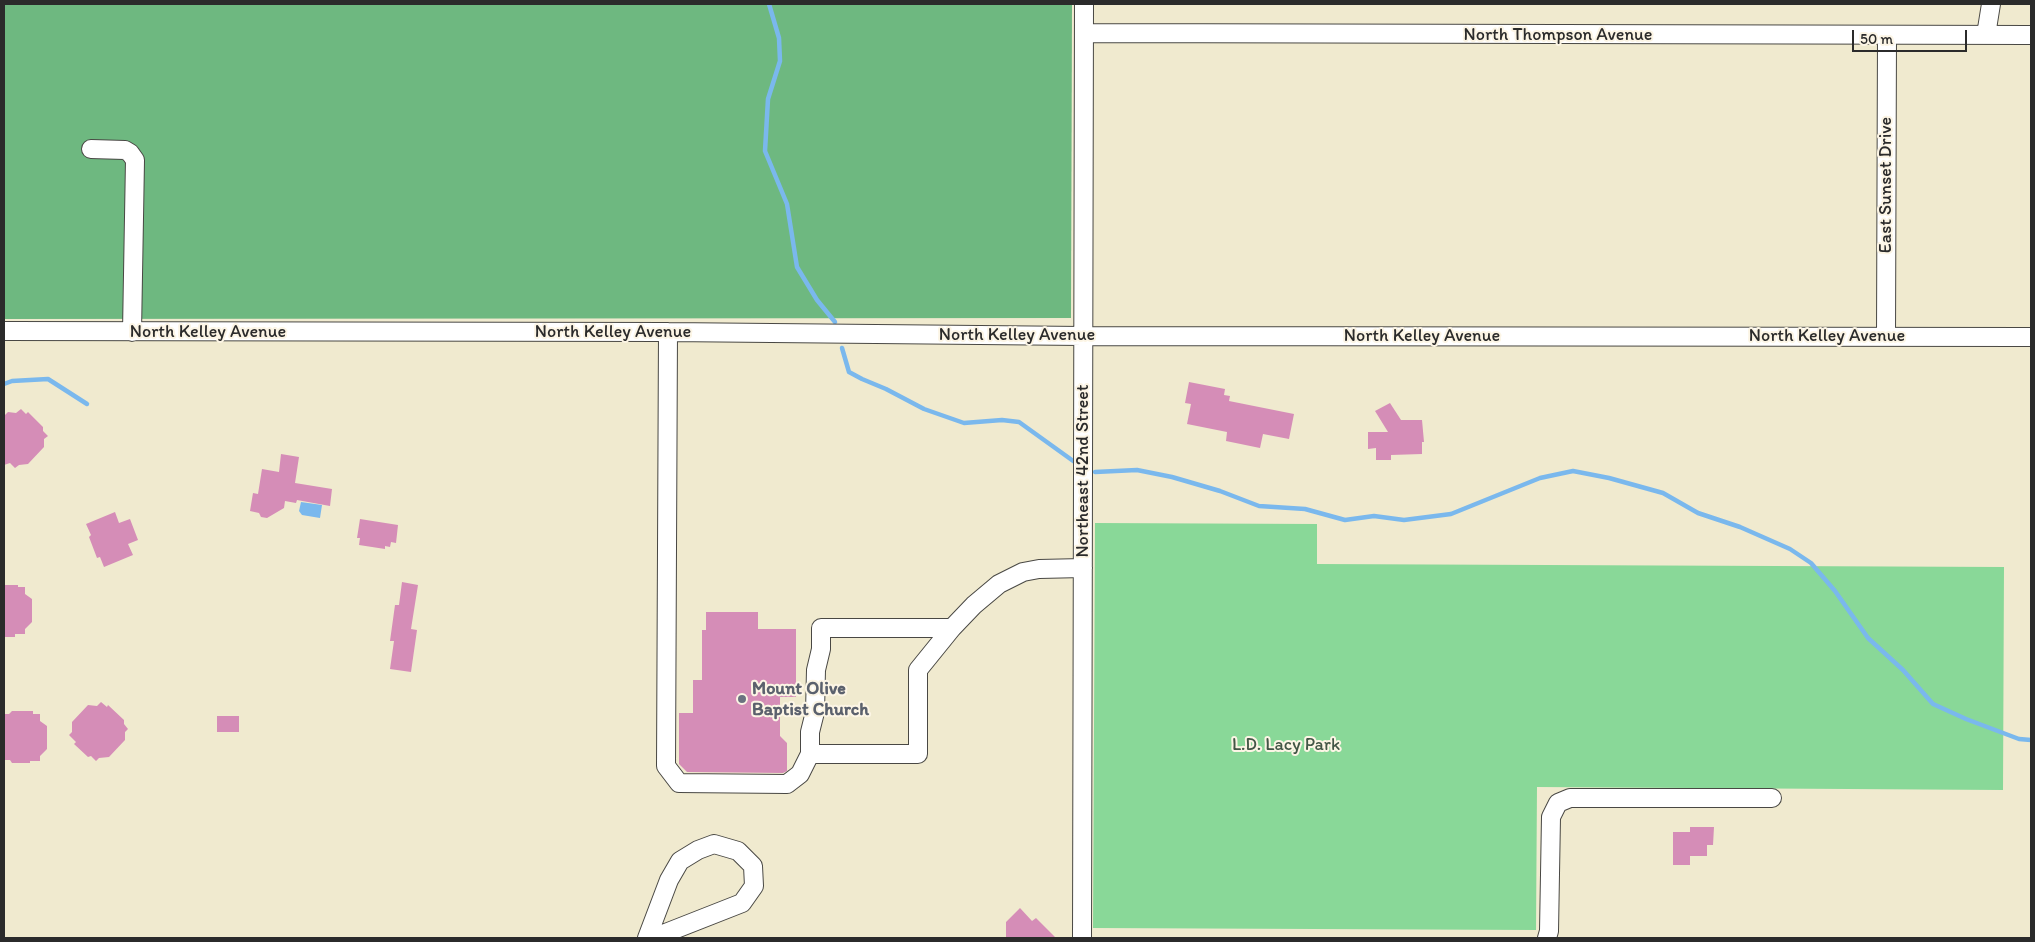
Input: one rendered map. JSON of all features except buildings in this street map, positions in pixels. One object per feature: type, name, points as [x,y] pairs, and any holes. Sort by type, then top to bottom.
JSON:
[{"type":"street","name":"Northeast 42nd Street","points":[[1082,938],[1084,4]]},
{"type":"street","points":[[1986,35],[1991,4]]},
{"type":"street","name":"North Thompson Avenue","points":[[1084,33],[2031,35]]},
{"type":"street","name":"East Sunset Drive","points":[[1886,336],[1887,35]]},
{"type":"street","points":[[91,149],[124,150],[130,153],[135,160],[132,332]]},
{"type":"street","name":"North Kelley Avenue","points":[[4,331],[668,332],[1083,336],[2031,337]]},
{"type":"street","points":[[668,332],[666,766],[679,783],[787,784],[800,774],[810,754],[810,732],[815,712],[816,670],[821,649],[821,628],[952,628]]},
{"type":"street","points":[[810,754],[918,754],[918,670],[952,628],[974,605],[999,584],[1023,572],[1039,569],[1083,568]]},
{"type":"street","points":[[1546,938],[1548,931],[1551,817],[1558,803],[1570,798],[1772,798]]},
{"type":"street","points":[[647,938],[669,880],[680,861],[698,850],[714,844],[738,851],[753,866],[754,886],[742,903],[653,938]]},
{"type":"green space","points":[[4,4],[1072,4],[1071,318],[4,319]]},
{"type":"green space","name":"L.D. Lacy Park","points":[[1095,523],[1317,524],[1317,564],[2004,567],[2003,790],[1537,787],[1536,930],[1093,928]]},
{"type":"water","points":[[301,502],[322,505],[320,518],[302,515],[299,511]]},
{"type":"waterway","points":[[769,4],[779,38],[780,61],[768,99],[765,151],[787,204],[797,267],[817,300],[835,322]]},
{"type":"waterway","points":[[842,348],[849,372],[862,379],[924,409],[964,423],[1002,420],[1019,422],[1076,463]]},
{"type":"waterway","points":[[4,384],[12,381],[48,379],[87,404]]},
{"type":"waterway","points":[[1095,472],[1137,470],[1172,477],[1220,491],[1259,506],[1305,509],[1345,520],[1374,516],[1404,520],[1451,514],[1540,478],[1573,471],[1609,478],[1663,493],[1698,513],[1740,527],[1790,549],[1811,563],[1835,591],[1868,638],[1903,670],[1933,704],[2019,739],[2031,740]]},
{"type":"place","name":"Mount Olive Baptist Church","points":[[742,699]]}]
